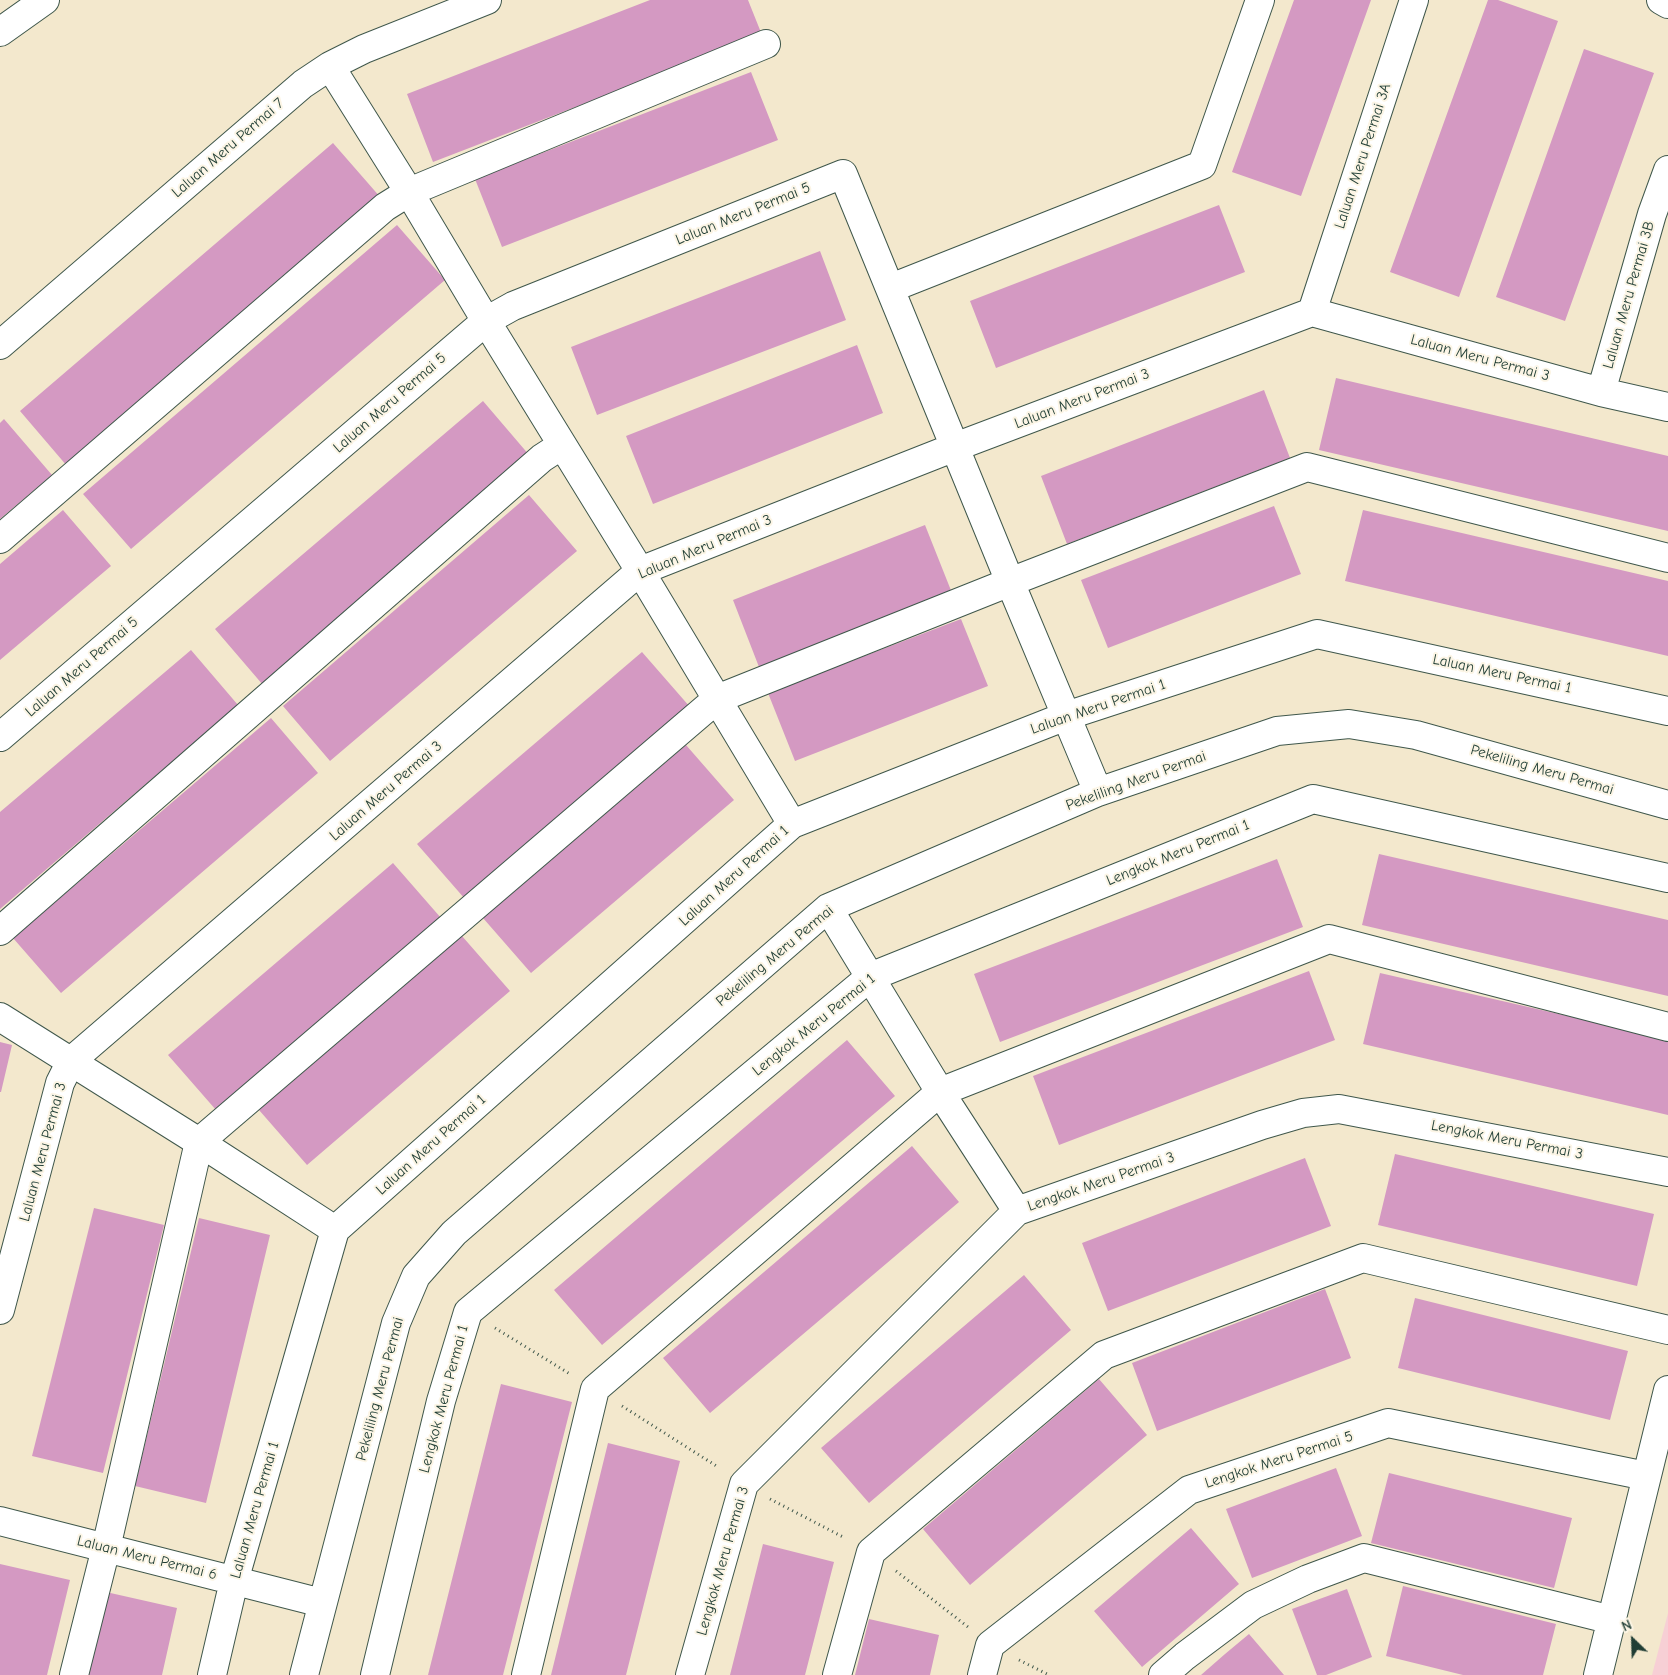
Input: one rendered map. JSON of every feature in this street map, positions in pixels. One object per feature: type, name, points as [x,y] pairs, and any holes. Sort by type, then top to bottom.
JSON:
[{"type":"street","points":[[0,32],[45,0]]},
{"type":"street","name":"Laluan Meru Permai 7","points":[[0,345],[303,84],[330,66],[364,49],[487,0]]},
{"type":"street","points":[[1098,792],[1010,582],[891,288],[1202,165],[1260,0]]},
{"type":"street","name":"Laluan Meru Permai 3A","points":[[1312,312],[1414,0]]},
{"type":"street","points":[[1661,0],[1668,4]]},
{"type":"street","points":[[0,539],[385,207],[409,192],[766,44]]},
{"type":"street","points":[[330,66],[409,192],[792,824]]},
{"type":"street","name":"Laluan Meru Permai 3B","points":[[1601,392],[1652,214],[1668,173]]},
{"type":"street","name":"Laluan Meru Permai 5","points":[[0,737],[486,321],[513,306],[843,174],[891,288]]},
{"type":"street","name":"Laluan Meru Permai 3","points":[[0,1310],[60,1083],[71,1061],[640,571],[955,447],[1312,312],[1601,392],[1668,407]]},
{"type":"street","points":[[0,931],[542,458],[562,445]]},
{"type":"street","points":[[74,1675],[106,1548],[199,1142],[717,699],[1010,582],[1308,467],[1668,558]]},
{"type":"street","name":"Laluan Meru Permai 1","points":[[212,1675],[234,1581],[335,1230],[792,824],[1066,716],[1317,634],[1668,710]]},
{"type":"street","name":"Pekeliling Meru Permai","points":[[304,1675],[396,1323],[416,1276],[454,1234],[828,908],[1098,792],[1277,731],[1349,724],[1416,734],[1668,805]]},
{"type":"street","name":"Lengkok Meru Permai 1","points":[[374,1675],[441,1401],[468,1312],[870,977],[1313,799],[1668,878]]},
{"type":"street","points":[[828,908],[940,1092],[1017,1211]]},
{"type":"street","points":[[526,1675],[595,1389],[940,1092],[1329,939],[1668,1027]]},
{"type":"street","points":[[0,1017],[335,1230]]},
{"type":"street","name":"Lengkok Meru Permai 3","points":[[690,1675],[744,1484],[1017,1211],[1262,1125],[1303,1113],[1339,1109],[1668,1172]]},
{"type":"street","points":[[837,1675],[871,1552],[1104,1355],[1363,1258],[1668,1330]]},
{"type":"street","points":[[1598,1675],[1668,1390]]},
{"type":"street","name":"Lengkok Meru Permai 5","points":[[982,1675],[990,1645],[1189,1490],[1388,1423],[1646,1476]]},
{"type":"street","name":"Laluan Meru Permai 6","points":[[0,1521],[322,1603]]},
{"type":"street","points":[[1163,1675],[1253,1605],[1308,1579],[1364,1558],[1612,1620]]},
{"type":"shaded area","points":[[1668,1613],[1668,1675],[1652,1675]]},
{"type":"building","points":[[650,0],[748,0],[762,35],[433,162],[407,94]]},
{"type":"building","points":[[1294,0],[1371,0],[1301,196],[1232,172]]},
{"type":"building","points":[[1488,0],[1498,0],[1558,21],[1459,297],[1390,272]]},
{"type":"building","points":[[1584,49],[1654,73],[1565,321],[1496,297]]},
{"type":"building","points":[[751,72],[778,140],[502,247],[475,179]]},
{"type":"building","points":[[333,143],[381,198],[67,466],[20,411]]},
{"type":"building","points":[[1219,205],[1245,272],[996,368],[970,301]]},
{"type":"building","points":[[397,225],[445,280],[131,549],[83,494]]},
{"type":"building","points":[[820,251],[846,320],[597,415],[571,347]]},
{"type":"building","points":[[857,345],[883,413],[653,504],[626,436]]},
{"type":"building","points":[[1336,378],[1668,456],[1668,531],[1319,450]]},
{"type":"building","points":[[1264,390],[1290,458],[1067,544],[1041,476]]},
{"type":"building","points":[[483,401],[530,456],[263,685],[215,629]]},
{"type":"building","points":[[4,419],[52,475],[0,519],[0,423]]},
{"type":"building","points":[[529,495],[577,551],[330,761],[283,706]]},
{"type":"building","points":[[1274,506],[1301,574],[1108,648],[1081,580]]},
{"type":"building","points":[[63,510],[111,566],[0,660],[0,564]]},
{"type":"building","points":[[1363,510],[1668,581],[1668,656],[1345,581]]},
{"type":"building","points":[[925,525],[952,593],[759,667],[733,600]]},
{"type":"building","points":[[961,619],[988,686],[795,761],[768,693]]},
{"type":"building","points":[[191,650],[238,705],[0,909],[0,812]]},
{"type":"building","points":[[642,652],[690,707],[465,899],[417,844]]},
{"type":"building","points":[[271,718],[318,773],[61,993],[13,938]]},
{"type":"building","points":[[686,745],[734,800],[531,973],[483,918]]},
{"type":"building","points":[[1379,854],[1668,920],[1668,996],[1362,925]]},
{"type":"building","points":[[1277,859],[1303,927],[1000,1042],[974,974]]},
{"type":"building","points":[[393,863],[441,918],[216,1110],[168,1055]]},
{"type":"building","points":[[462,936],[510,991],[307,1165],[259,1110]]},
{"type":"building","points":[[1309,971],[1335,1040],[1059,1145],[1033,1076]]},
{"type":"building","points":[[1380,973],[1668,1039],[1668,1115],[1363,1044]]},
{"type":"building","points":[[847,1040],[895,1096],[602,1345],[554,1290]]},
{"type":"building","points":[[0,1042],[12,1045],[1,1092],[0,1092]]},
{"type":"building","points":[[912,1146],[959,1202],[710,1413],[663,1358]]},
{"type":"building","points":[[1395,1154],[1654,1214],[1637,1286],[1378,1225]]},
{"type":"building","points":[[1305,1158],[1331,1226],[1108,1311],[1082,1243]]},
{"type":"building","points":[[94,1208],[164,1225],[103,1473],[32,1456]]},
{"type":"building","points":[[199,1218],[270,1235],[206,1503],[135,1486]]},
{"type":"building","points":[[1024,1275],[1071,1330],[869,1503],[821,1448]]},
{"type":"building","points":[[1325,1289],[1351,1358],[1157,1431],[1132,1363]]},
{"type":"building","points":[[1415,1298],[1628,1351],[1610,1420],[1398,1368]]},
{"type":"building","points":[[1099,1379],[1147,1435],[970,1585],[923,1529]]},
{"type":"building","points":[[501,1384],[572,1402],[503,1675],[428,1675]]},
{"type":"building","points":[[608,1443],[680,1461],[626,1675],[551,1675]]},
{"type":"building","points":[[1336,1468],[1362,1536],[1252,1578],[1226,1509]]},
{"type":"building","points":[[1389,1473],[1572,1518],[1554,1588],[1371,1543]]},
{"type":"building","points":[[1191,1528],[1239,1584],[1142,1667],[1094,1611]]},
{"type":"building","points":[[763,1544],[834,1562],[805,1675],[730,1675]]},
{"type":"building","points":[[0,1564],[70,1580],[47,1675],[0,1675]]},
{"type":"building","points":[[1403,1586],[1556,1624],[1543,1675],[1463,1675],[1386,1656]]},
{"type":"building","points":[[1347,1589],[1372,1657],[1326,1675],[1317,1675],[1292,1609]]},
{"type":"building","points":[[106,1592],[177,1608],[162,1675],[86,1675]]},
{"type":"building","points":[[869,1619],[939,1635],[930,1675],[855,1675]]},
{"type":"building","points":[[1249,1634],[1284,1675],[1201,1675],[1225,1654]]}]
